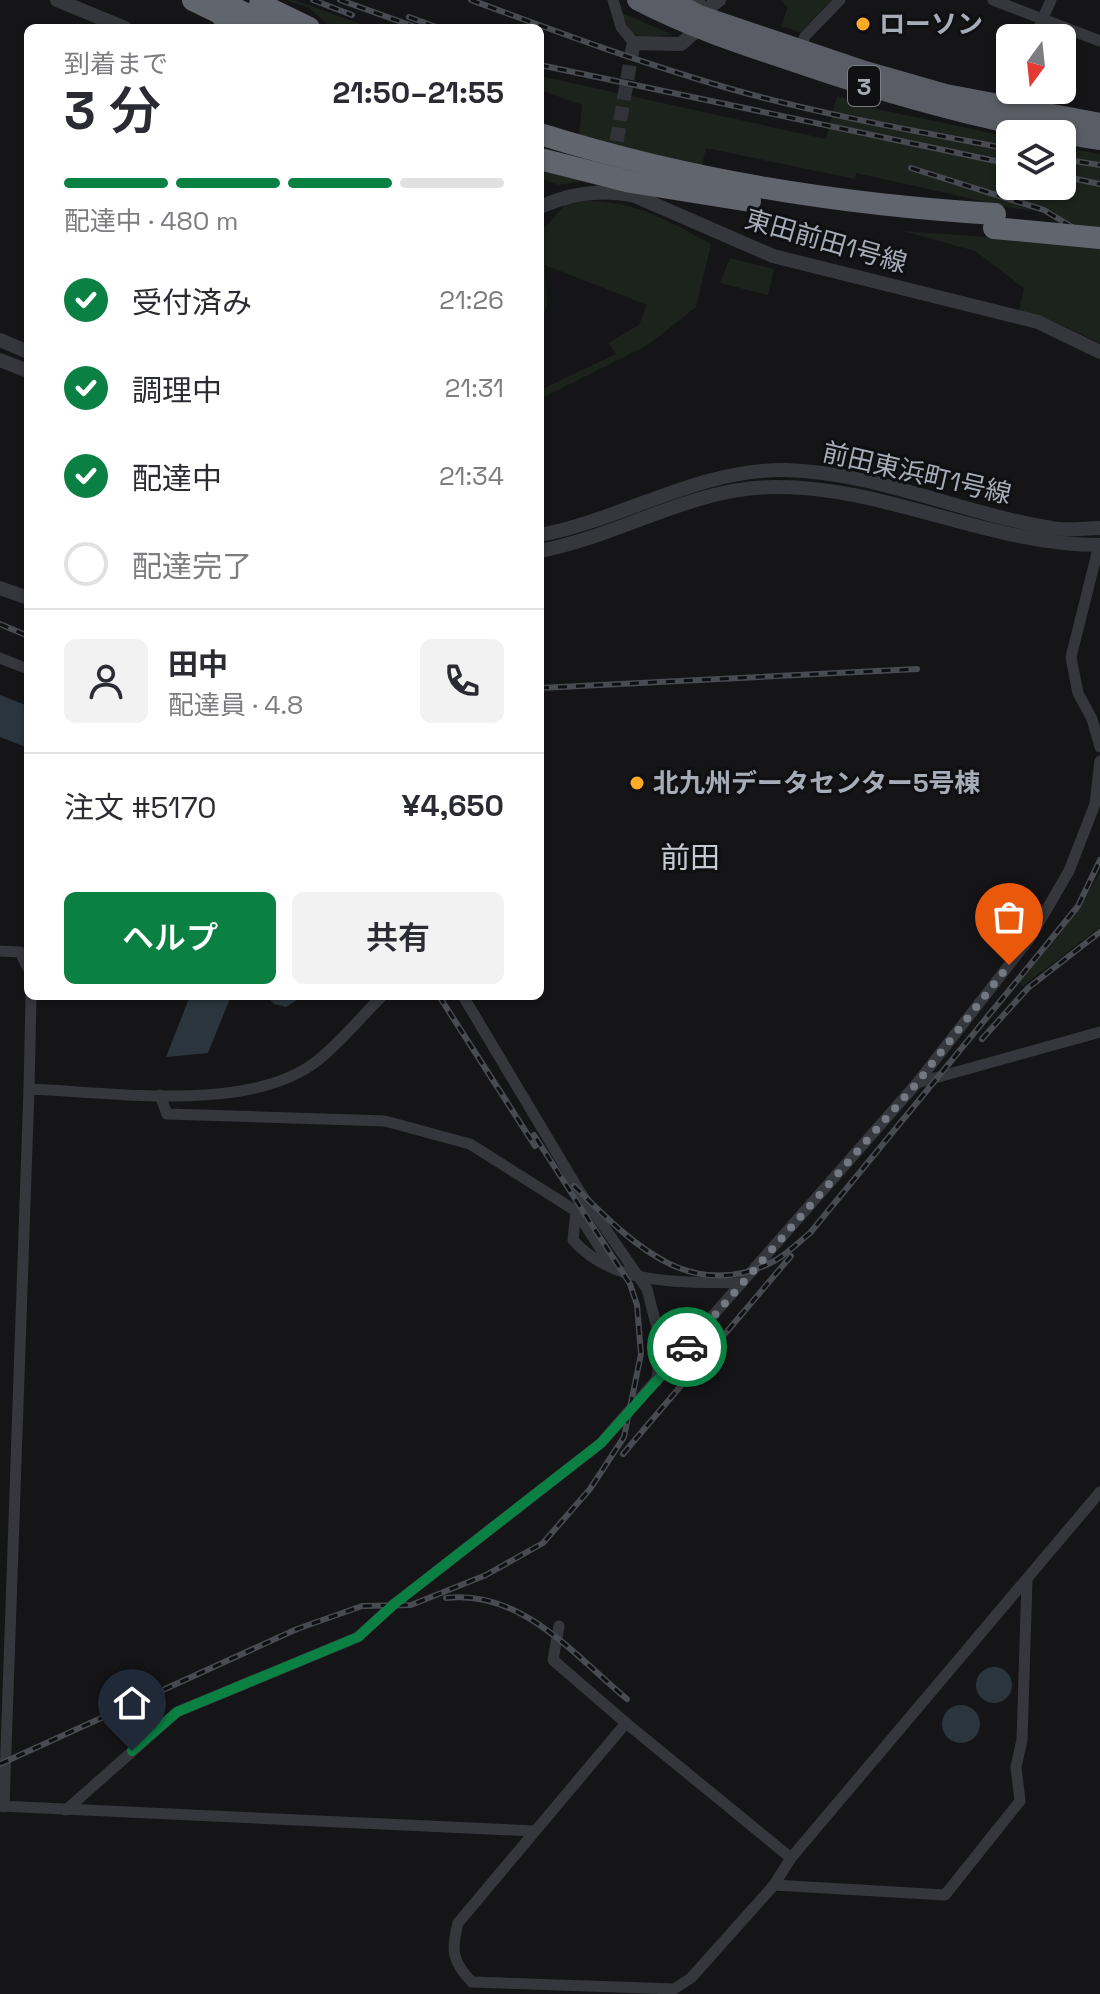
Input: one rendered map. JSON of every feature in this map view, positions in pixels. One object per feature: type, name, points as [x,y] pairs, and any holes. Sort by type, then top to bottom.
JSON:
[{"type":"highway","points":[[180,0],[200,9],[216,24]]},
{"type":"highway","points":[[193,0],[242,24]]},
{"type":"highway","points":[[209,0],[229,24]]},
{"type":"highway","points":[[217,0],[267,24]]},
{"type":"highway","points":[[252,0],[301,24]]},
{"type":"highway","points":[[268,0],[294,9],[312,24]]},
{"type":"highway","name":"3","points":[[637,0],[698,15],[946,94],[996,97]]},
{"type":"highway","name":"3","points":[[670,0],[698,15],[891,95],[1023,127],[1100,140]]},
{"type":"highway","name":"3","points":[[1030,104],[1100,123]]},
{"type":"highway","points":[[544,129],[624,158]]},
{"type":"highway","points":[[544,135],[624,158],[753,188],[1100,238]]},
{"type":"highway","points":[[544,147],[692,189],[750,201]]},
{"type":"highway","points":[[544,160],[646,185],[869,219],[1100,224]]},
{"type":"street","points":[[57,0],[115,24]]},
{"type":"street","points":[[613,0],[621,27],[633,47],[681,44],[698,15],[719,0]]},
{"type":"street","points":[[801,48],[805,36],[840,0]]},
{"type":"street","points":[[993,0],[1100,41]]},
{"type":"street","points":[[1040,24],[1051,0]]},
{"type":"street","name":"東田前田1号線","points":[[544,205],[610,186],[651,201],[718,235],[773,256],[1038,322],[1100,352]]},
{"type":"street","points":[[0,340],[24,350]]},
{"type":"street","points":[[0,360],[24,369]]},
{"type":"street","name":"前田東浜町1号線","points":[[544,534],[570,529],[711,480],[785,470],[844,477],[1055,529],[1100,528]]},
{"type":"street","name":"前田東浜町1号線","points":[[544,550],[577,544],[717,494],[772,487],[829,491],[1052,543],[1100,544]]},
{"type":"street","points":[[1100,544],[1071,657],[1078,693],[1092,719],[1100,747]]},
{"type":"street","points":[[0,588],[24,597]]},
{"type":"street","points":[[0,658],[24,667]]},
{"type":"street","points":[[66,1810],[177,1712],[358,1637],[393,1605],[601,1443],[917,1083],[1030,938],[1069,871],[1095,804],[1100,761]]},
{"type":"street","points":[[0,951],[20,952],[24,960]]},
{"type":"street","points":[[31,1000],[2,1806],[534,1831]]},
{"type":"street","points":[[29,1089],[160,1095],[252,1089],[286,1079],[317,1061],[378,1000]]},
{"type":"street","points":[[465,1000],[580,1192],[647,1289],[660,1340],[657,1381]]},
{"type":"street","points":[[917,1083],[1100,1032]]},
{"type":"street","points":[[160,1095],[167,1114],[385,1121],[470,1144],[576,1211],[613,1268]]},
{"type":"street","points":[[576,1211],[573,1240],[591,1260],[640,1279],[742,1283]]},
{"type":"street","points":[[626,1723],[458,1923],[452,1948],[456,1966],[472,1982],[674,1989],[691,1978],[774,1885],[791,1858],[1100,1492]]},
{"type":"street","points":[[774,1885],[945,1895],[1020,1801],[1016,1767],[1022,1740],[1027,1580]]},
{"type":"street","points":[[559,1626],[553,1660],[791,1858]]},
{"type":"shaded area","points":[[285,0],[294,0],[361,24],[327,24],[308,7]]},
{"type":"shaded area","points":[[780,0],[832,0],[800,32],[781,26],[788,7]]},
{"type":"shaded area","points":[[620,12],[673,35],[643,37],[632,33]]},
{"type":"shaded area","points":[[544,77],[826,139],[837,96],[877,109],[996,134],[996,200],[1076,200],[1076,150],[1100,154],[1100,343],[1053,321],[1019,311],[1024,288],[975,251],[903,231],[1082,244],[1053,211],[1017,209],[856,173],[855,179],[706,148],[701,169],[579,136],[582,105],[544,91]]},
{"type":"shaded area","points":[[544,169],[583,181],[559,185],[544,180]]},
{"type":"shaded area","points":[[585,201],[635,208],[666,220],[711,244],[696,307],[648,345],[544,397],[544,388],[616,354],[608,343],[639,325],[647,305],[545,265],[547,305],[544,315],[544,229],[565,205]]},
{"type":"shaded area","points":[[730,258],[774,269],[768,295],[720,283]]},
{"type":"shaded area","points":[[0,695],[24,704],[24,746],[0,737]]},
{"type":"shaded area","points":[[1100,872],[1100,927],[1023,986],[1019,983],[1079,909]]},
{"type":"shaded area","points":[[188,1000],[229,1000],[208,1053],[166,1057]]},
{"type":"shaded area","points":[[270,1000],[297,1000],[286,1007]]},
{"type":"shaded area","points":[[994,1667],[1007,1672],[1012,1685],[1007,1698],[994,1703],[981,1698],[976,1685],[981,1672]]},
{"type":"shaded area","points":[[961,1705],[974,1711],[980,1724],[974,1737],[961,1743],[948,1737],[942,1724],[948,1711]]},
{"type":"tunnel","points":[[613,162],[632,52]]},
{"type":"railway","points":[[313,0],[352,15]]},
{"type":"railway","points":[[340,0],[407,24]]},
{"type":"railway","points":[[471,0],[537,24]]},
{"type":"railway","points":[[409,17],[428,24]]},
{"type":"railway","points":[[544,27],[628,57],[759,97],[996,146]]},
{"type":"railway","points":[[544,66],[996,161]]},
{"type":"railway","points":[[1076,161],[1100,165]]},
{"type":"railway","points":[[911,168],[1044,210],[1100,244]]},
{"type":"railway","points":[[1076,179],[1100,184]]},
{"type":"railway","points":[[0,624],[24,634]]},
{"type":"railway","points":[[544,688],[917,669]]},
{"type":"railway","points":[[574,1186],[641,1246],[664,1261],[690,1272],[717,1276],[745,1272],[776,1260],[810,1233],[1078,906],[1100,860]]},
{"type":"railway","points":[[982,1039],[1028,988],[1100,932]]},
{"type":"railway","points":[[442,1000],[535,1146]]},
{"type":"railway","points":[[0,1764],[297,1629],[362,1606],[411,1605],[486,1575],[543,1543],[590,1489],[624,1437],[641,1354],[637,1305],[630,1284],[534,1135]]},
{"type":"railway","points":[[623,1454],[791,1256]]},
{"type":"railway","points":[[446,1598],[473,1598],[522,1614],[566,1645],[627,1699]]},
{"type":"way so far","points":[[687,1347],[917,1083],[1009,965]]},
{"type":"place","name":"ローソン","points":[[863,24]]},
{"type":"place","name":"北九州データセンター5号棟","points":[[637,783]]},
{"type":"district","name":"前田","points":[[690,857]]},
{"type":"route","points":[[132,1751],[177,1712],[358,1637],[393,1605],[529,1503],[601,1443],[687,1347]]}]
